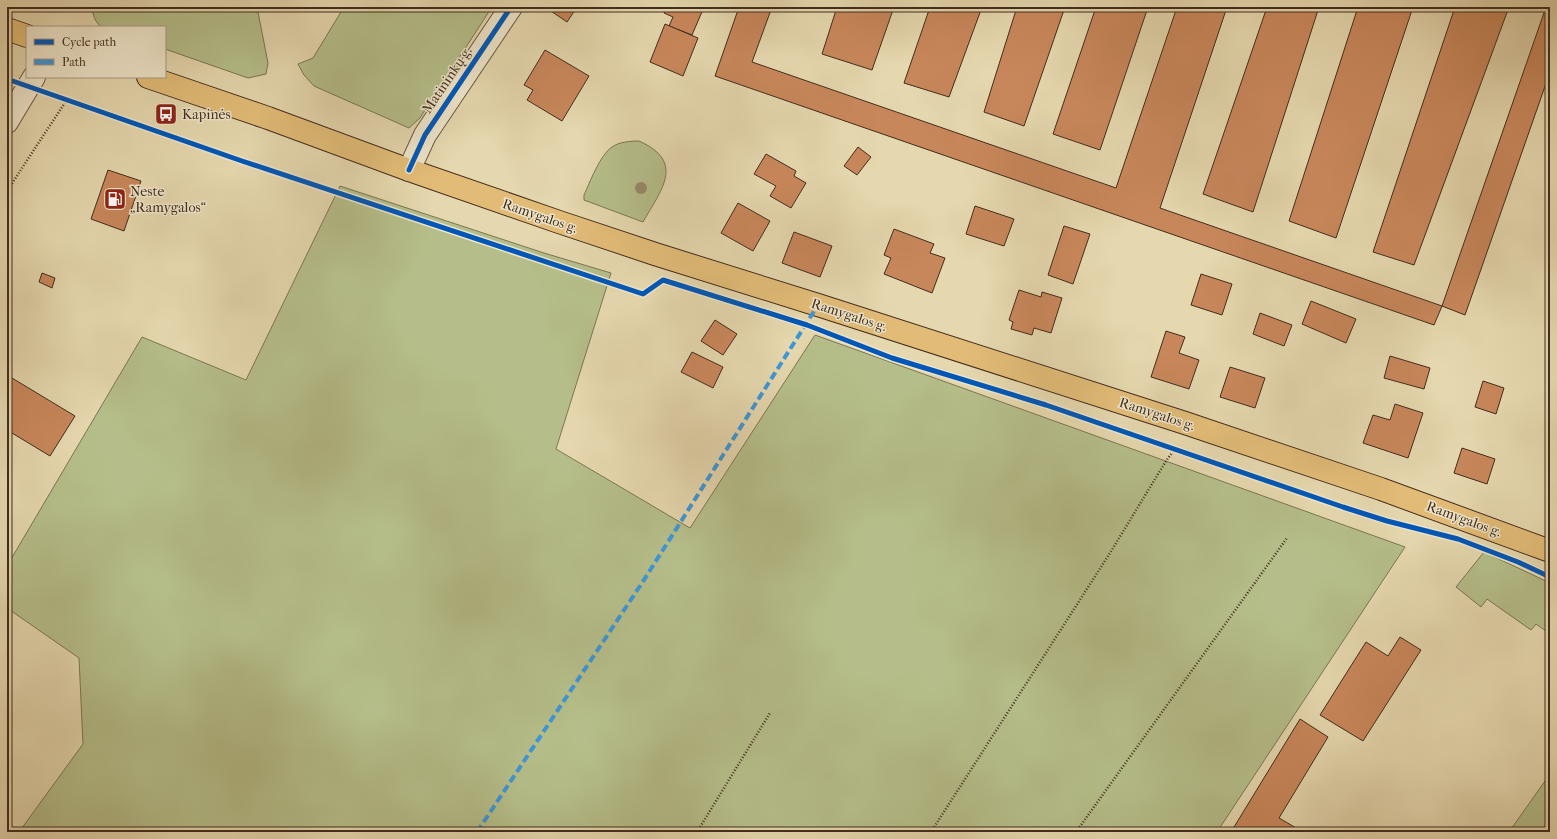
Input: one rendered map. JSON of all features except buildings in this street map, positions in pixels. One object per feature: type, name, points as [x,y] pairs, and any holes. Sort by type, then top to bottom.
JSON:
[{"type":"highway","points":[[7,29],[26,36]]},
{"type":"highway","name":"Ramygalos g.","points":[[151,78],[268,118],[409,170],[647,252],[1193,425],[1389,492],[1550,551]]},
{"type":"street","name":"Matininkų g.","points":[[409,170],[425,134],[511,7]]},
{"type":"street","points":[[7,122],[33,78]]},
{"type":"path","points":[[7,192],[66,100]]},
{"type":"path","points":[[931,832],[1106,560],[1166,461],[1175,449]]},
{"type":"path","points":[[1076,832],[1287,538]]},
{"type":"path","points":[[697,832],[770,713]]},
{"type":"green space","points":[[92,7],[257,7],[268,63],[266,74],[248,78],[166,49],[166,26],[100,26],[94,16]]},
{"type":"green space","points":[[344,7],[492,7],[420,118],[409,128],[314,86],[304,75],[298,64],[313,58]]},
{"type":"green space","points":[[639,141],[653,149],[662,158],[666,167],[662,188],[643,222],[584,200],[584,195],[592,176],[603,156],[615,145]]},
{"type":"green space","points":[[340,186],[544,253],[611,273],[556,449],[690,528],[815,335],[1405,547],[1217,832],[19,832],[83,744],[79,658],[7,608],[7,566],[142,337],[246,380]]},
{"type":"green space","points":[[1484,552],[1550,583],[1550,634],[1536,624],[1531,630],[1487,599],[1481,607],[1456,587]]},
{"type":"green space","points":[[1550,774],[1550,832],[1509,832]]},
{"type":"marked path","points":[[477,832],[642,583],[818,305]]},
{"type":"cycle path","points":[[409,170],[425,135],[511,7]]},
{"type":"cycle path","points":[[7,79],[242,161],[643,294],[663,280],[807,325],[892,358],[1046,405],[1343,507],[1387,521],[1458,539],[1518,562],[1550,577]]},
{"type":"place","name":"Kapinės","points":[[166,114]]},
{"type":"place","name":"Neste „Ramygalos“","points":[[115,199]]}]
